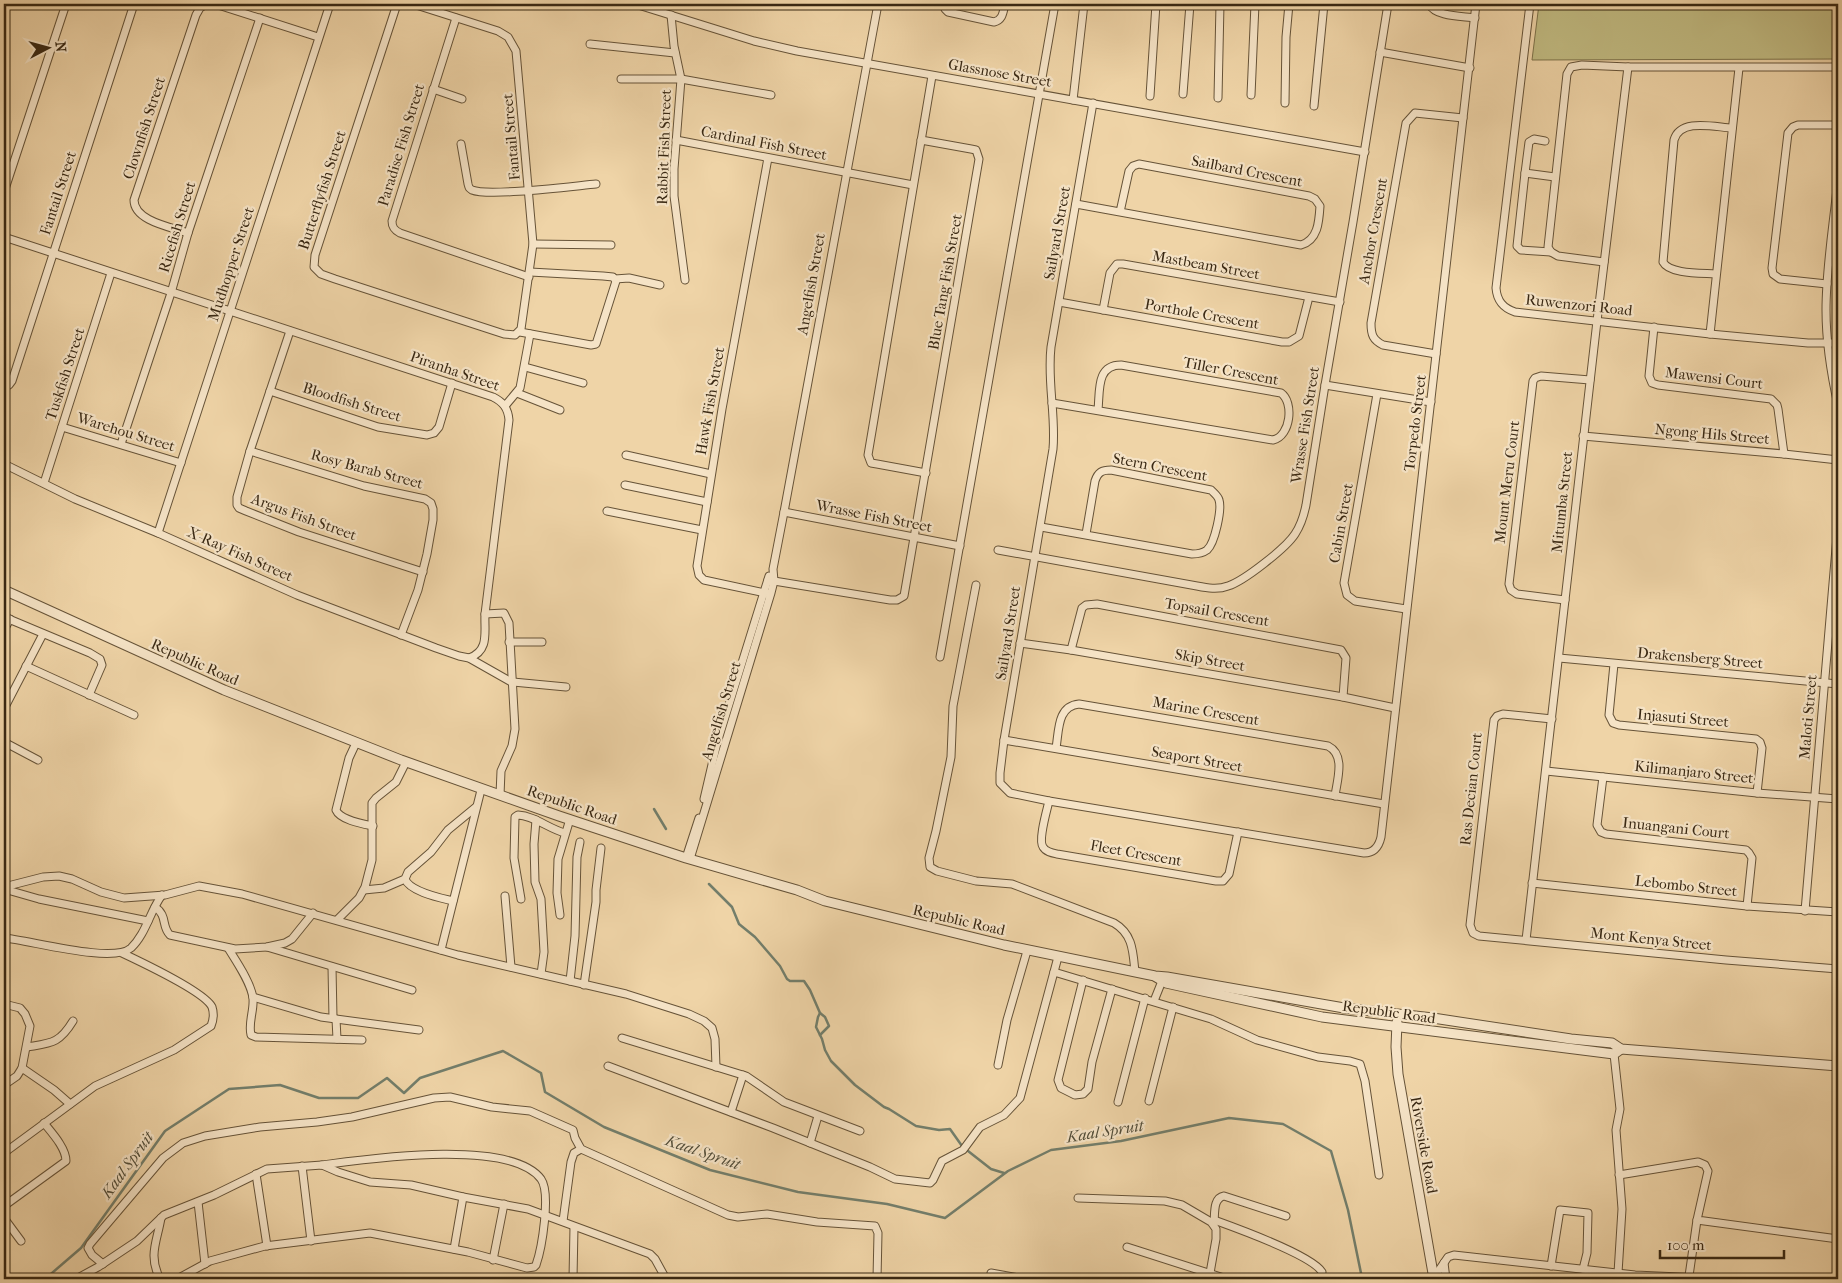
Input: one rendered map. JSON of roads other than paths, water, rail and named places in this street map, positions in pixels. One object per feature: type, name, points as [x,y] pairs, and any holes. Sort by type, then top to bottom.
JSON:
[{"type":"street","points":[[4,192],[66,4]]},
{"type":"street","name":"Fantail Street","points":[[4,387],[10,385],[12,381],[134,4]]},
{"type":"street","name":"Clownfish Street","points":[[188,233],[141,216],[134,200],[196,15],[200,8],[206,4]]},
{"type":"street","points":[[215,4],[318,37]]},
{"type":"street","name":"Mudhopper Street","points":[[158,533],[330,4]]},
{"type":"street","name":"Butterflyfish Street","points":[[397,4],[315,255],[314,267],[321,274],[504,334],[517,333]]},
{"type":"street","name":"Fantail Street","points":[[413,4],[498,31],[508,37],[514,45],[518,64],[533,244],[524,317],[517,333]]},
{"type":"street","name":"Glassnose Street","points":[[635,4],[655,7],[671,15],[754,41],[867,64],[1365,152]]},
{"type":"street","name":"Angelfish Street","points":[[688,859],[717,743],[768,594],[878,4]]},
{"type":"street","points":[[945,4],[945,9],[948,12],[994,22],[1002,18],[1005,4]]},
{"type":"street","points":[[940,657],[1054,4]]},
{"type":"street","points":[[1073,100],[1084,4]]},
{"type":"street","points":[[1150,96],[1156,4]]},
{"type":"street","points":[[1184,94],[1190,4]]},
{"type":"street","points":[[1218,98],[1220,4]]},
{"type":"street","points":[[1251,95],[1255,4]]},
{"type":"street","points":[[1285,103],[1286,36],[1290,4]]},
{"type":"street","points":[[1314,106],[1324,4]]},
{"type":"street","name":"Wrasse Fish Street","points":[[998,550],[1209,588],[1220,588],[1235,583],[1288,542],[1299,526],[1306,505],[1388,4]]},
{"type":"street","points":[[1428,4],[1440,13],[1474,18]]},
{"type":"street","name":"Torpedo Street","points":[[1378,845],[1381,837],[1476,4]]},
{"type":"street","name":"Ruwenzori Road","points":[[1530,4],[1496,292],[1500,303],[1511,310],[1654,328],[1828,344],[1838,343]]},
{"type":"street","name":"Rabbit Fish Street","points":[[671,15],[680,79],[674,169],[675,204],[685,280]]},
{"type":"street","name":"Ricefish Street","points":[[121,444],[171,293],[188,233],[260,18]]},
{"type":"street","name":"Paradise Fish Street","points":[[456,18],[392,221],[394,228],[406,235],[530,274]]},
{"type":"street","points":[[590,44],[675,53]]},
{"type":"street","points":[[1380,52],[1470,68]]},
{"type":"street","points":[[1551,252],[1548,248],[1548,241],[1567,74],[1571,67],[1582,65],[1739,68],[1838,67]]},
{"type":"street","name":"Mitumba Street","points":[[1526,940],[1583,436],[1628,67]]},
{"type":"street","points":[[1710,334],[1715,274],[1739,68]]},
{"type":"street","points":[[926,473],[871,463],[868,455],[932,76]]},
{"type":"street","points":[[621,79],[680,79],[770,96]]},
{"type":"street","points":[[433,89],[462,100]]},
{"type":"street","name":"Sailyard Street","points":[[1093,103],[1050,359],[1053,449],[999,779],[1003,787],[1010,793],[1049,801],[1364,853],[1371,852],[1378,845]]},
{"type":"street","name":"Anchor Crescent","points":[[1436,354],[1383,345],[1375,341],[1371,334],[1371,324],[1406,123],[1414,113],[1463,118]]},
{"type":"street","points":[[1827,284],[1780,279],[1773,274],[1772,268],[1788,133],[1793,127],[1798,125],[1838,125]]},
{"type":"street","points":[[1715,274],[1673,270],[1665,266],[1663,262],[1674,140],[1679,130],[1687,126],[1732,128]]},
{"type":"street","points":[[1545,140],[1534,139],[1529,142],[1517,246],[1521,250],[1551,252],[1558,256],[1604,262]]},
{"type":"street","name":"Cardinal Fish Street","points":[[676,140],[846,173]]},
{"type":"street","name":"Blue Tang Fish Street","points":[[771,580],[897,600],[904,596],[980,159],[976,150],[971,148],[921,140]]},
{"type":"street","points":[[461,144],[468,184],[471,190],[484,192],[529,190],[596,184]]},
{"type":"street","name":"Hawk Fish Street","points":[[768,158],[711,474],[697,566],[698,576],[704,580],[768,594]]},
{"type":"street","name":"Sailbard Crescent","points":[[1076,204],[1301,245],[1313,239],[1317,230],[1320,206],[1315,198],[1309,196],[1139,164],[1133,166],[1129,171],[1120,212]]},
{"type":"street","points":[[846,173],[913,185]]},
{"type":"street","points":[[1525,173],[1555,177]]},
{"type":"street","points":[[1838,179],[1827,284],[1830,367],[1838,405]]},
{"type":"street","name":"Piranha Street","points":[[4,237],[493,397],[503,402],[506,406],[509,420],[485,614],[483,647],[476,655],[469,658]]},
{"type":"street","points":[[533,244],[611,245]]},
{"type":"street","name":"Mastbeam Street","points":[[1103,310],[1110,272],[1117,264],[1340,302]]},
{"type":"street","name":"Tuskfish Street","points":[[44,483],[111,273]]},
{"type":"street","points":[[530,274],[603,276],[615,279],[629,278],[660,285]]},
{"type":"street","points":[[517,333],[591,345],[596,344],[615,279]]},
{"type":"street","name":"Porthole Crescent","points":[[1059,302],[1289,342],[1299,336],[1309,297]]},
{"type":"street","name":"Mawensi Court","points":[[1654,328],[1648,376],[1652,383],[1771,399],[1778,409],[1784,454]]},
{"type":"street","name":"Argus Fish Street","points":[[290,331],[250,451],[236,501],[239,508],[299,532],[423,572]]},
{"type":"street","points":[[506,406],[517,393],[525,367],[530,334]]},
{"type":"street","name":"Tiller Crescent","points":[[1052,403],[1273,440],[1283,436],[1288,425],[1286,399],[1281,393],[1121,365],[1109,367],[1102,374],[1098,410]]},
{"type":"street","points":[[525,367],[583,383]]},
{"type":"street","name":"Mount Meru Court","points":[[1565,600],[1517,594],[1511,590],[1509,584],[1532,382],[1535,378],[1541,376],[1590,380]]},
{"type":"street","name":"Bloodfish Street","points":[[270,391],[378,427],[427,435],[434,434],[439,427],[452,384]]},
{"type":"street","points":[[1325,385],[1431,402]]},
{"type":"street","points":[[517,393],[560,410]]},
{"type":"street","name":"Cabin Street","points":[[1377,394],[1344,583],[1347,595],[1355,601],[1406,609]]},
{"type":"street","name":"Warehou Street","points":[[62,427],[181,463]]},
{"type":"street","name":"Ngong Hils Street","points":[[1583,436],[1838,460]]},
{"type":"street","name":"Rosy Barab Street","points":[[250,451],[364,486],[428,500],[432,506],[433,520],[423,572],[401,635]]},
{"type":"street","points":[[626,455],[711,474]]},
{"type":"street","name":"X-Ray Fish Street","points":[[4,464],[75,499],[158,533],[297,595],[401,635],[469,658],[513,682]]},
{"type":"street","name":"Stern Crescent","points":[[1041,527],[1200,554],[1206,551],[1214,539],[1220,508],[1219,500],[1211,490],[1103,470],[1098,474],[1095,481],[1086,534]]},
{"type":"street","points":[[625,485],[707,502]]},
{"type":"street","points":[[607,511],[702,530]]},
{"type":"street","name":"Wrasse Fish Street","points":[[784,512],[915,539],[960,546]]},
{"type":"street","name":"Maloti Street","points":[[1805,911],[1838,525]]},
{"type":"street","points":[[976,585],[953,706],[950,757],[929,858],[930,867],[937,872],[976,880],[1012,884],[1122,927],[1130,940],[1135,972]]},
{"type":"street","name":"Republic Road","points":[[4,590],[224,690],[406,762],[570,820],[688,859],[797,890],[825,901],[1027,951],[1135,972],[1184,987],[1290,1010],[1397,1027],[1618,1051],[1838,1066]]},
{"type":"street","name":"Topsail Crescent","points":[[1071,650],[1082,608],[1086,605],[1097,604],[1342,650],[1346,658],[1343,697]]},
{"type":"street","points":[[485,614],[501,613],[506,615],[509,623],[514,738],[503,766],[500,796]]},
{"type":"street","points":[[4,630],[7,618],[90,653],[102,661],[89,695]]},
{"type":"street","points":[[4,709],[43,634]]},
{"type":"street","points":[[509,642],[542,642]]},
{"type":"street","name":"Skip Street","points":[[1020,643],[1071,650],[1343,697],[1395,708]]},
{"type":"street","name":"Drakensberg Street","points":[[1559,658],[1838,684]]},
{"type":"street","name":"Injasuti Street","points":[[1614,664],[1609,715],[1613,723],[1756,739],[1760,742],[1762,748],[1757,793]]},
{"type":"street","points":[[26,666],[134,716]]},
{"type":"street","points":[[513,682],[566,687]]},
{"type":"street","name":"Marine Crescent","points":[[1056,748],[1064,711],[1073,705],[1079,704],[1328,746],[1337,752],[1339,760],[1335,796]]},
{"type":"street","name":"Ras Decian Court","points":[[1470,923],[1494,720],[1497,716],[1503,714],[1552,718]]},
{"type":"street","name":"Seaport Street","points":[[1004,740],[1384,804]]},
{"type":"street","points":[[4,742],[38,760]]},
{"type":"street","points":[[356,743],[349,758],[336,810],[340,815],[354,823],[373,826]]},
{"type":"street","points":[[337,920],[359,898],[364,890],[372,862],[372,803],[396,782],[406,762]]},
{"type":"street","name":"Kilimanjaro Street","points":[[1546,771],[1757,793],[1838,799]]},
{"type":"street","name":"Inuangani Court","points":[[1603,777],[1597,825],[1600,832],[1746,850],[1752,858],[1747,906]]},
{"type":"street","points":[[441,950],[481,790]]},
{"type":"street","name":"Fleet Crescent","points":[[1049,801],[1041,840],[1043,848],[1047,851],[1216,881],[1223,880],[1229,874],[1238,832]]},
{"type":"street","points":[[364,890],[384,888],[405,879],[408,872],[430,852],[448,830],[476,807]]},
{"type":"street","points":[[520,899],[514,858],[514,818],[519,814],[565,833]]},
{"type":"street","points":[[536,820],[534,844],[535,882],[541,899],[544,952],[541,974]]},
{"type":"street","points":[[560,915],[557,894],[559,850],[570,820]]},
{"type":"street","points":[[570,981],[575,936],[577,857],[580,842]]},
{"type":"street","points":[[584,985],[596,902],[601,848]]},
{"type":"street","points":[[4,888],[43,877],[59,876],[120,897],[141,898],[162,895],[194,886],[205,886],[242,894],[441,950],[626,994],[689,1014],[709,1024],[714,1032],[716,1066]]},
{"type":"street","points":[[405,879],[414,888],[453,901]]},
{"type":"street","name":"Lebombo Street","points":[[1532,883],[1747,906],[1838,912]]},
{"type":"street","points":[[4,888],[39,899],[148,921]]},
{"type":"street","points":[[4,938],[56,948],[107,954],[122,953],[136,942],[162,895]]},
{"type":"street","points":[[505,896],[512,967]]},
{"type":"street","points":[[155,907],[163,914],[166,930],[170,935],[228,948],[244,949],[286,943],[292,939],[313,913]]},
{"type":"street","name":"Mont Kenya Street","points":[[1470,923],[1470,930],[1475,934],[1718,960],[1838,969]]},
{"type":"street","points":[[267,947],[412,990]]},
{"type":"street","points":[[228,948],[248,983],[253,997],[250,1028],[250,1033],[253,1036],[362,1040]]},
{"type":"street","points":[[998,1066],[1007,1020],[1027,951]]},
{"type":"street","points":[[4,1153],[101,1082],[174,1050],[204,1032],[212,1023],[213,1009],[209,1002],[122,953]]},
{"type":"street","points":[[608,1066],[810,1143],[895,1179],[921,1183],[932,1182],[942,1160],[963,1150],[980,1127],[1004,1114],[1020,1098],[1058,958]]},
{"type":"street","points":[[332,967],[338,1039]]},
{"type":"street","points":[[1054,972],[1145,998],[1224,1024],[1257,1040],[1318,1057],[1360,1064],[1365,1081],[1380,1175]]},
{"type":"street","points":[[1154,1001],[1159,978]]},
{"type":"street","name":"Republic Road","points":[[1159,978],[1209,984],[1344,1008],[1612,1043],[1618,1051]]},
{"type":"street","points":[[1083,980],[1058,1080],[1061,1088],[1076,1094],[1083,1094],[1088,1089],[1092,1062],[1112,989]]},
{"type":"street","points":[[253,997],[321,1017],[419,1030]]},
{"type":"street","points":[[1118,1102],[1145,998]]},
{"type":"street","points":[[4,1004],[20,1008],[28,1018],[30,1026],[22,1068],[18,1076],[4,1085]]},
{"type":"street","points":[[1149,1101],[1173,1007]]},
{"type":"street","name":"Riverside Road","points":[[1398,1014],[1396,1055],[1398,1074],[1433,1279]]},
{"type":"street","points":[[27,1047],[48,1044],[62,1038],[73,1021]]},
{"type":"street","points":[[622,1038],[743,1075],[784,1102],[860,1132]]},
{"type":"street","points":[[1618,1051],[1620,1109],[1616,1130],[1622,1221],[1618,1273]]},
{"type":"street","points":[[22,1068],[70,1104]]},
{"type":"street","points":[[731,1112],[743,1075]]},
{"type":"street","points":[[103,1264],[90,1252],[88,1248],[90,1244],[164,1158],[183,1143],[205,1136],[260,1127],[352,1117],[450,1096],[492,1107],[524,1110],[572,1128],[581,1149],[732,1216],[767,1214],[816,1222],[874,1226],[878,1233],[877,1279]]},
{"type":"street","points":[[810,1143],[818,1116]]},
{"type":"street","points":[[4,1206],[66,1161],[63,1150],[44,1123]]},
{"type":"street","points":[[563,1221],[571,1162],[574,1153],[581,1149]]},
{"type":"street","points":[[76,1279],[103,1264],[137,1241],[161,1217],[270,1169],[376,1158],[472,1155],[502,1158],[515,1162],[540,1178],[544,1188],[546,1215],[538,1261],[535,1266],[527,1268],[454,1249],[370,1233],[267,1246],[233,1254],[205,1264],[177,1279]]},
{"type":"street","points":[[1619,1175],[1698,1162],[1705,1165],[1708,1171],[1697,1220],[1689,1276]]},
{"type":"street","points":[[322,1165],[364,1181],[411,1185],[463,1198],[528,1209],[650,1254],[666,1279]]},
{"type":"street","points":[[302,1166],[310,1241]]},
{"type":"street","points":[[256,1174],[267,1246]]},
{"type":"street","points":[[1210,1272],[1216,1239],[1214,1222],[1217,1200],[1220,1197],[1224,1196],[1286,1216]]},
{"type":"street","points":[[454,1249],[463,1198]]},
{"type":"street","points":[[1078,1198],[1182,1205],[1214,1222],[1282,1247],[1316,1265],[1322,1272],[1321,1279]]},
{"type":"street","points":[[198,1202],[205,1264]]},
{"type":"street","points":[[493,1260],[504,1204]]},
{"type":"street","points":[[1552,1266],[1560,1210],[1565,1210],[1588,1213],[1587,1253],[1583,1269]]},
{"type":"street","points":[[160,1279],[154,1263],[153,1252],[161,1217]]},
{"type":"street","points":[[4,1218],[21,1241]]},
{"type":"street","points":[[1697,1220],[1838,1239]]},
{"type":"street","points":[[573,1279],[574,1227]]},
{"type":"street","points":[[1127,1247],[1227,1279]]},
{"type":"street","points":[[1433,1279],[1448,1256],[1454,1255],[1618,1273],[1725,1279]]},
{"type":"street","points":[[1444,1262],[1446,1279]]},
{"type":"street","points":[[991,1272],[1025,1279]]},
{"type":"street","points":[[688,1278],[706,1279]]},
{"type":"waterway","points":[[654,809],[666,829]]},
{"type":"waterway","points":[[709,884],[732,907],[739,924],[755,937],[780,966],[787,979],[790,981],[804,981],[820,1013],[816,1027],[831,1061],[855,1085],[884,1107],[916,1126],[939,1130],[950,1129],[962,1146]]},
{"type":"waterway","points":[[820,1013],[825,1017],[829,1026],[820,1035]]},
{"type":"waterway","name":"Kaal Spruit","points":[[45,1279],[81,1248],[165,1131],[229,1089],[280,1085],[319,1098],[358,1098],[387,1078],[404,1093],[420,1078],[503,1051],[541,1073],[545,1092],[604,1127],[710,1170],[798,1192],[887,1204],[945,1218],[1008,1171],[1051,1150],[1121,1141],[1229,1118],[1283,1124],[1331,1151],[1348,1210],[1362,1278],[1364,1279]]},
{"type":"waterway","points":[[968,1151],[991,1169],[1004,1173]]}]
